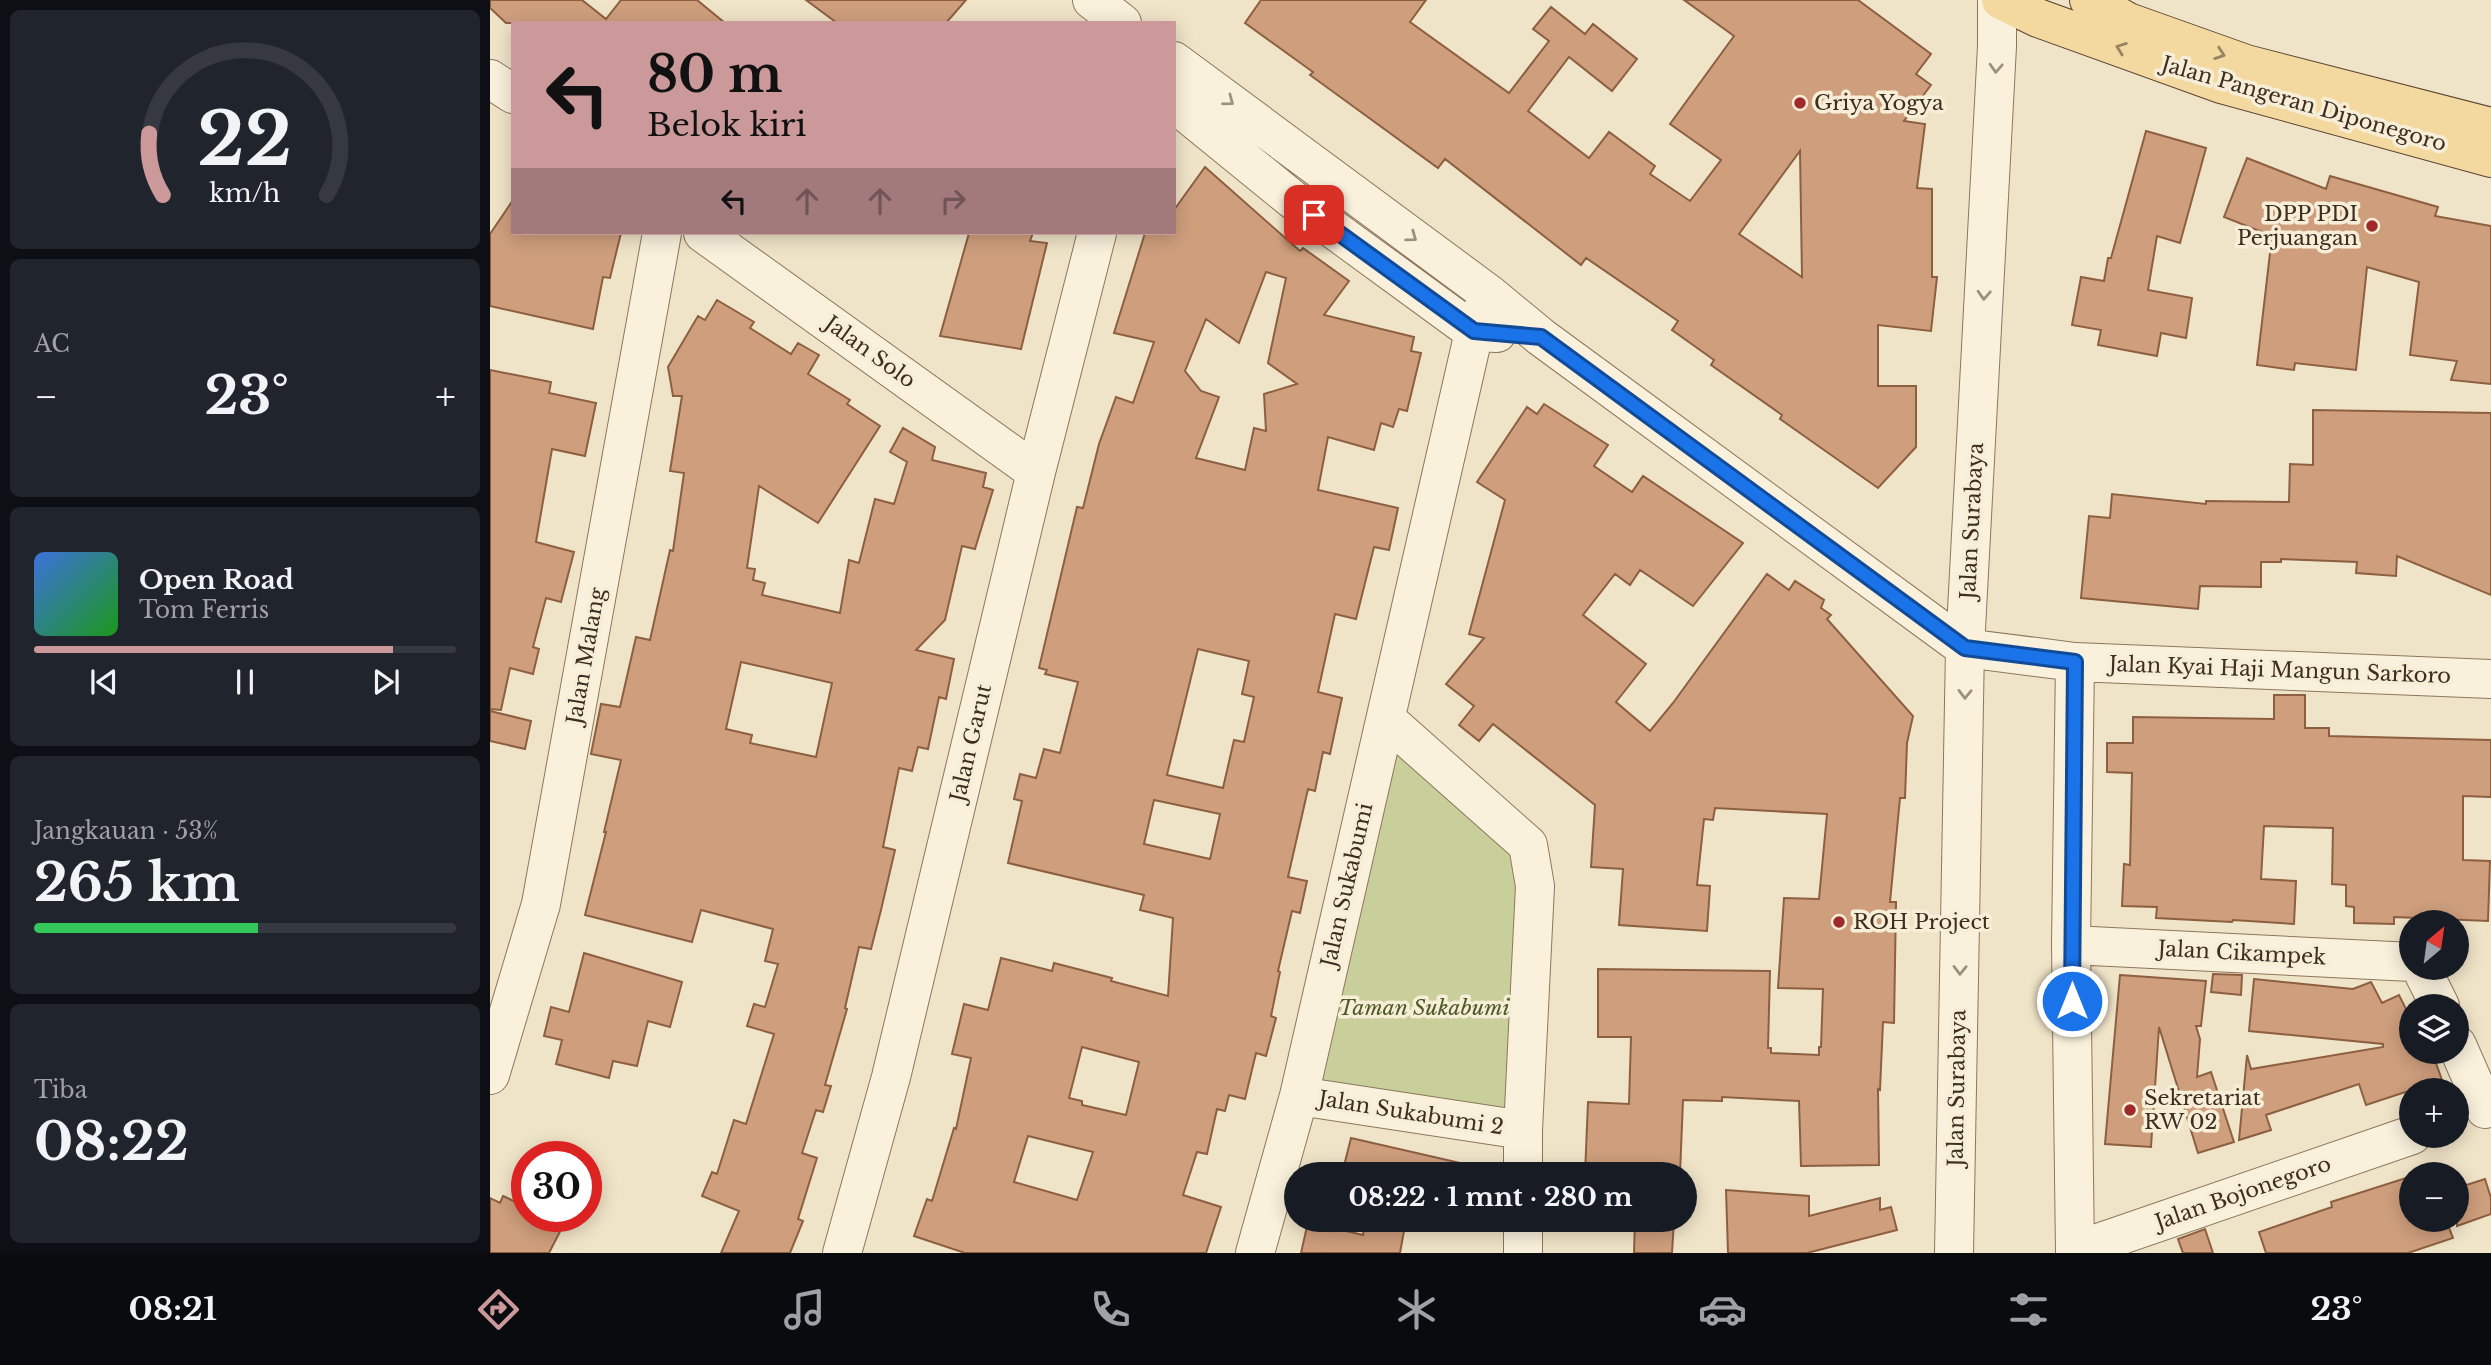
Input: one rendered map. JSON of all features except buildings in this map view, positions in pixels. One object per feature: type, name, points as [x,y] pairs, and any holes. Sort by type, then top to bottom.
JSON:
[{"type":"main road","name":"Jalan Pangeran Diponegoro","points":[[1999,0],[2038,18],[2221,84],[2466,131]]},
{"type":"main road","name":"Jalan Pangeran Diponegoro","points":[[2089,0],[2128,22],[2246,64],[2466,131],[2491,158]]},
{"type":"street","name":"Jalan Surabaya","points":[[1954,1253],[1965,648],[1999,0]]},
{"type":"street","name":"Jalan Kyai Haji Mangun Sarkoro","points":[[1176,62],[1489,293],[1541,337],[1965,648],[2075,662],[2491,679]]},
{"type":"street","points":[[490,79],[511,93]]},
{"type":"street","points":[[1176,105],[1292,199],[1474,331],[1541,337]]},
{"type":"street","points":[[1292,199],[1316,166]]},
{"type":"street","name":"Jalan Malang","points":[[490,1075],[541,904],[662,235]]},
{"type":"street","name":"Jalan Solo","points":[[706,235],[1036,472]]},
{"type":"street","name":"Jalan Garut","points":[[842,1253],[891,1077],[1036,472],[1096,235]]},
{"type":"street","name":"Jalan Sukabumi","points":[[1255,1253],[1299,1096],[1474,331],[1489,293]]},
{"type":"street","points":[[2075,662],[2071,945],[2075,1252]]},
{"type":"street","points":[[1387,720],[1528,845],[1535,886],[1523,1162]]},
{"type":"street","name":"Jalan Cikampek","points":[[2071,945],[2399,961]]},
{"type":"street","points":[[2463,1064],[2478,1112]]},
{"type":"street","name":"Jalan Sukabumi 2","points":[[1299,1096],[1523,1130]]},
{"type":"street","name":"Jalan Bojonegoro","points":[[2075,1252],[2399,1140]]},
{"type":"street","points":[[1523,1232],[1523,1253]]},
{"type":"green space","name":"Taman Sukabumi","points":[[1389,736],[1502,829],[1525,870],[1515,1120],[1308,1087]]},
{"type":"place","name":"Griya Yogya","points":[[1800,103]]},
{"type":"place","name":"DPP PDI Perjuangan","points":[[2372,226]]},
{"type":"place","name":"ROH Project","points":[[1839,922]]},
{"type":"place","name":"Sekretariat RW 02","points":[[2130,1110]]},
{"type":"route","points":[[1314,215],[1474,331],[1541,337],[1965,648],[2075,662],[2072,1001]]}]
